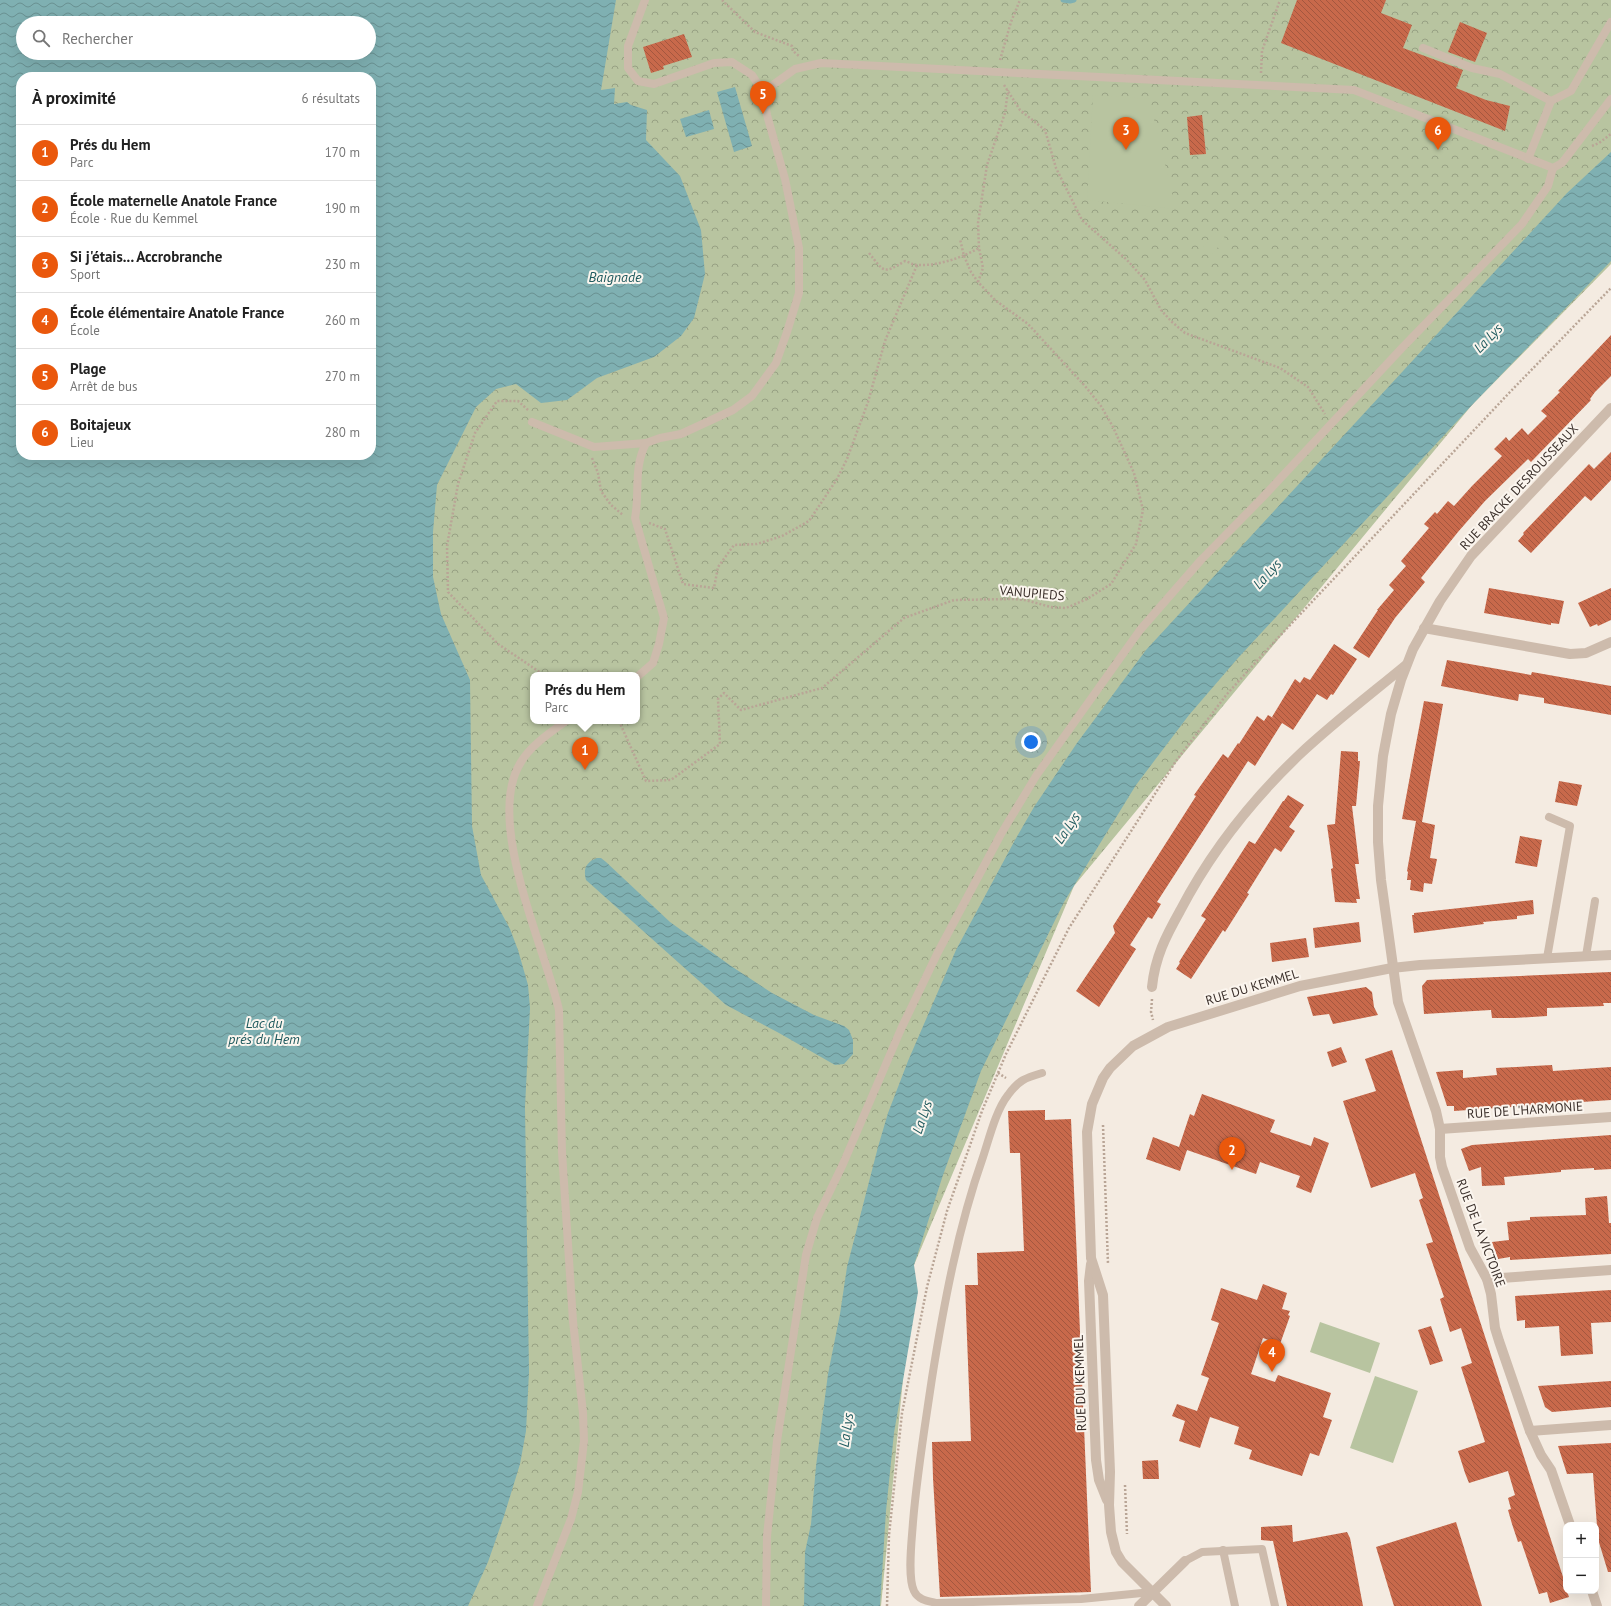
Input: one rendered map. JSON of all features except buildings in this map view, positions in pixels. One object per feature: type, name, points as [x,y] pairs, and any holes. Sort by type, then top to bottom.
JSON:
[{"type":"street","name":"RUE BRACKE DESROUSSEAUX","points":[[1392,968],[1381,880],[1378,842],[1378,806],[1383,756],[1391,714],[1406,665],[1424,628],[1449,587],[1476,550],[1611,408]]},
{"type":"street","points":[[1424,628],[1570,654],[1586,653],[1611,642]]},
{"type":"street","name":"RUE BRACKE DESROUSSEAUX","points":[[1152,987],[1156,961],[1176,918],[1195,885],[1233,830],[1266,790],[1299,755],[1406,665]]},
{"type":"street","name":"RUE DU KEMMEL","points":[[1166,1606],[1125,1566],[1116,1552],[1110,1528],[1109,1505],[1099,1480],[1096,1460],[1089,1281],[1091,1258],[1088,1138],[1090,1110],[1103,1078],[1115,1062],[1133,1046],[1156,1032],[1300,986],[1392,968],[1420,965],[1611,955]]},
{"type":"street","name":"RUE DE LA VICTOIRE","points":[[1392,968],[1398,1002],[1436,1110],[1440,1129],[1440,1157],[1442,1167],[1470,1248],[1487,1279],[1491,1294],[1495,1328],[1530,1431],[1557,1485],[1569,1522]]},
{"type":"street","name":"RUE DE L'HARMONIE","points":[[1440,1129],[1611,1117]]},
{"type":"street","points":[[1487,1279],[1611,1270]]},
{"type":"street","points":[[1530,1431],[1611,1425]]},
{"type":"street","points":[[1139,1606],[1185,1561]]},
{"type":"street","points":[[1593,1594],[1597,1606]]},
{"type":"lane","points":[[532,422],[594,447],[646,444],[660,438],[681,434],[733,410],[752,396],[776,363],[799,293],[799,248],[785,178],[767,115],[763,92],[752,75],[732,62],[714,63],[654,84],[638,81],[628,68],[628,46],[645,0]]},
{"type":"lane","points":[[1528,159],[1551,101],[1571,90],[1611,22]]},
{"type":"lane","points":[[1423,48],[1472,68],[1500,74],[1551,101]]},
{"type":"lane","points":[[763,92],[795,69],[821,63],[1354,90],[1553,168]]},
{"type":"lane","points":[[766,1606],[767,1536],[776,1441],[806,1255],[817,1218],[843,1164],[901,1029],[934,959],[1001,834],[1036,776],[1140,630],[1201,560],[1262,498],[1401,349],[1522,224],[1548,186],[1553,168],[1562,163],[1611,99]]},
{"type":"lane","points":[[640,674],[652,663],[659,644],[664,618],[635,518],[640,455],[646,444]]},
{"type":"lane","points":[[537,1606],[571,1519],[578,1492],[584,1441],[583,1413],[573,1321],[562,1152],[559,1010],[554,987],[522,891],[510,832],[510,803],[512,782],[521,762],[538,742],[562,724]]},
{"type":"lane","points":[[1547,958],[1570,826],[1549,817]]},
{"type":"lane","points":[[1586,956],[1595,901]]},
{"type":"lane","points":[[1042,1073],[1024,1078],[1007,1096],[994,1122],[975,1179],[958,1242],[941,1323],[916,1477],[911,1542],[911,1577],[913,1591],[919,1598],[937,1603],[1081,1599],[1152,1592]]},
{"type":"lane","points":[[1185,1561],[1202,1552],[1262,1549],[1275,1606]]},
{"type":"lane","points":[[1223,1550],[1235,1606]]},
{"type":"path","points":[[722,0],[754,32],[792,46],[793,51],[810,65]]},
{"type":"path","points":[[1020,0],[1011,22],[996,72],[1020,110],[1045,130],[1056,168],[1082,220],[1127,260],[1145,280],[1161,310],[1185,333],[1280,368],[1308,387],[1331,425]]},
{"type":"path","points":[[1260,85],[1262,51],[1280,0]]},
{"type":"path","points":[[978,282],[983,268],[979,248],[978,223],[988,165],[1005,113],[1008,90]]},
{"type":"path","name":"VANUPIEDS","points":[[620,724],[646,781],[672,780],[720,744],[718,699],[724,693],[741,710],[822,688],[904,618],[954,600],[1014,599],[1025,600],[1051,607],[1066,608],[1087,599],[1111,584],[1136,544],[1143,510],[1134,472],[1101,406],[1085,386],[1028,324],[994,300],[978,282],[971,272],[964,256],[960,239]]},
{"type":"path","points":[[869,253],[883,270],[888,270],[905,261],[917,265],[940,263],[964,256],[979,248]]},
{"type":"path","points":[[905,295],[917,265]]},
{"type":"path","points":[[887,1606],[888,1535],[902,1413],[927,1287],[945,1218],[980,1118],[1006,1054],[1069,928],[1176,760],[1227,694],[1275,641],[1510,392],[1611,288]]},
{"type":"path","points":[[1152,987],[1152,1012],[1156,1032]]},
{"type":"green space","points":[[0,0],[1611,0],[1611,264],[1472,405],[1074,886],[914,1265],[881,1606],[0,1606]]},
{"type":"green space","points":[[1093,95],[1149,99],[1176,209],[1087,200]]},
{"type":"green space","points":[[1216,231],[1225,238],[1212,255],[1203,248]]},
{"type":"green space","points":[[1320,1322],[1380,1343],[1370,1373],[1310,1352]]},
{"type":"green space","points":[[1375,1376],[1418,1391],[1393,1463],[1350,1448]]},
{"type":"water","name":"Lac du prés du Hem","points":[[0,0],[616,0],[601,90],[615,88],[614,104],[627,102],[631,105],[647,110],[646,140],[680,176],[701,230],[705,274],[694,318],[681,336],[654,357],[597,378],[567,400],[541,403],[516,384],[496,389],[476,407],[437,485],[433,532],[433,577],[441,614],[470,680],[472,826],[481,875],[510,929],[518,950],[528,985],[530,1008],[525,1107],[529,1372],[526,1431],[520,1464],[504,1516],[488,1562],[468,1606],[0,1606]]},
{"type":"water","points":[[735,87],[752,146],[734,152],[717,92]]},
{"type":"water","points":[[709,110],[714,129],[686,137],[680,119]]},
{"type":"water","name":"La Lys","points":[[1611,152],[1611,261],[1472,405],[1238,658],[1189,715],[1136,785],[1064,902],[981,1071],[943,1175],[914,1265],[918,1292],[894,1433],[886,1511],[880,1606],[804,1606],[805,1552],[811,1524],[816,1466],[828,1374],[840,1314],[847,1267],[878,1147],[888,1113],[908,1061],[956,950],[1015,840],[1034,807],[1077,743],[1146,650],[1567,193]]},
{"type":"water","points":[[597,858],[601,858],[606,862],[670,922],[731,966],[772,993],[814,1015],[844,1026],[849,1030],[853,1040],[853,1054],[844,1064],[835,1065],[726,1005],[586,880],[586,866]]},
{"type":"waterway","points":[[1063,0],[1074,0]]},
{"type":"place","name":"Plage","points":[[763,114]]},
{"type":"place","name":"Si j'étais... Accrobranche","points":[[1126,150]]},
{"type":"place","name":"Boitajeux","points":[[1438,150]]},
{"type":"place","name":"Prés du Hem","points":[[585,770]]},
{"type":"place","name":"École maternelle Anatole France","points":[[1232,1170]]},
{"type":"place","name":"École élémentaire Anatole France","points":[[1272,1372]]},
{"type":"water label","name":"Baignade","points":[[615,277]]}]
